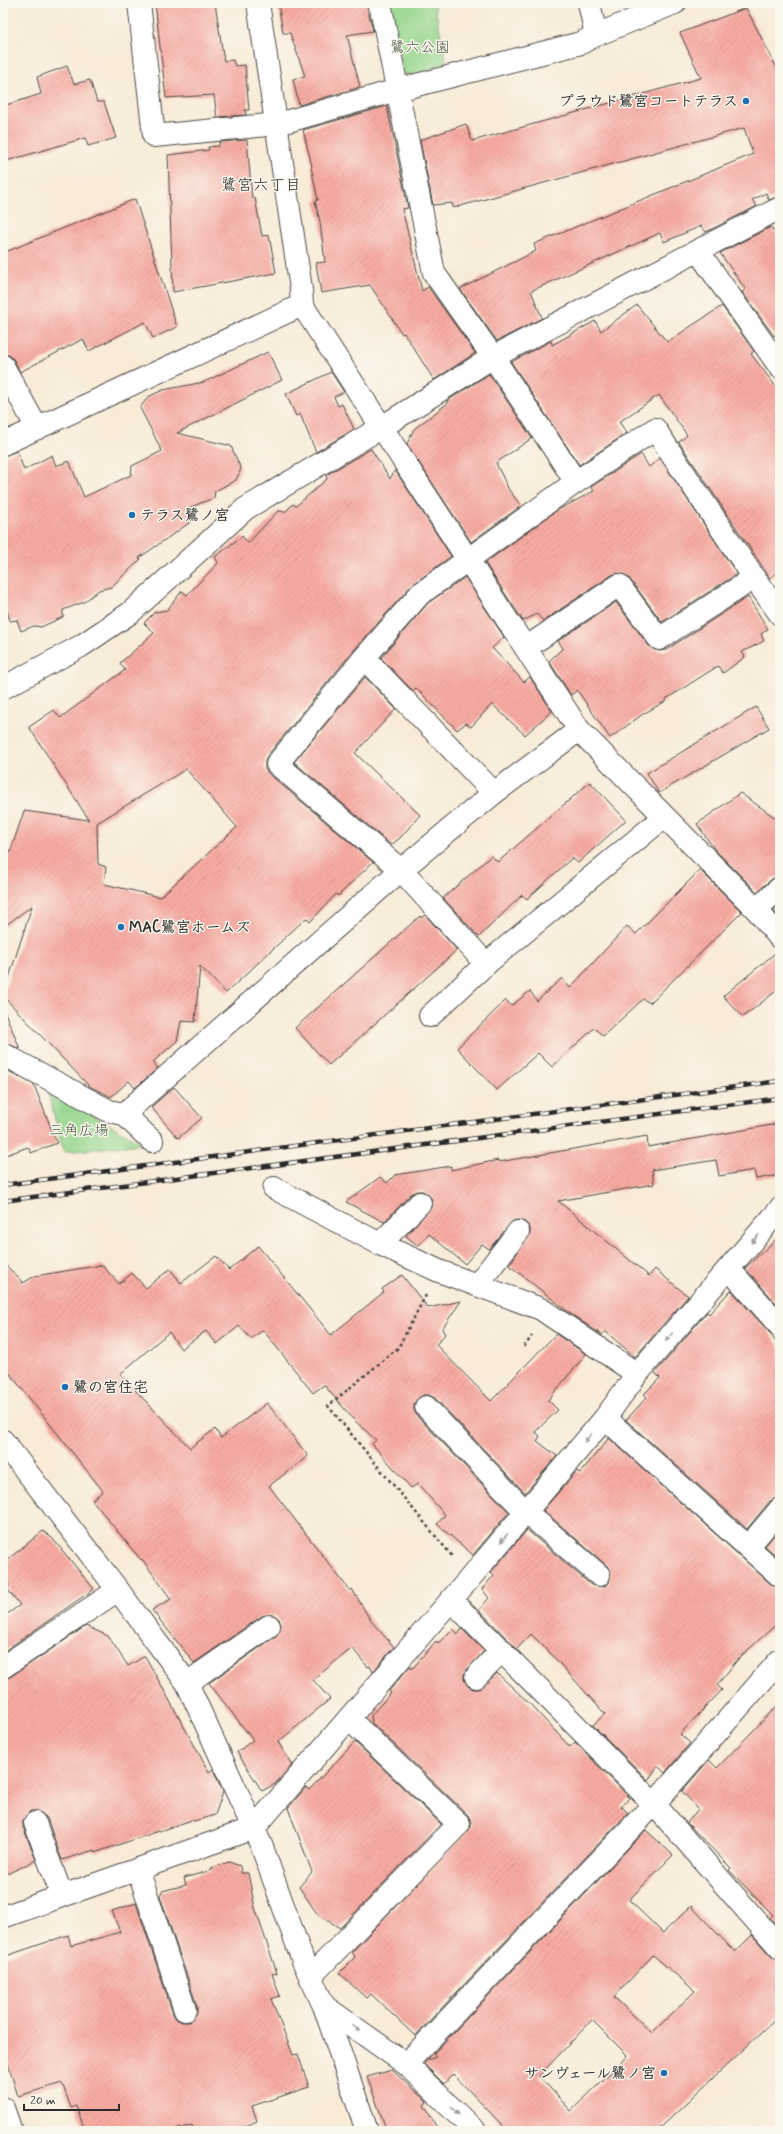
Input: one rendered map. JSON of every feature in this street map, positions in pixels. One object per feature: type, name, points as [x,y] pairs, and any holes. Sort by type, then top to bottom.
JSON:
[{"type":"street","points":[[139,3],[154,136],[278,124],[397,90],[581,43],[596,35],[675,3]]},
{"type":"street","points":[[258,3],[278,124],[302,305],[527,648],[539,670],[579,730],[756,909],[780,938]]},
{"type":"street","points":[[380,3],[434,273],[493,357],[576,482]]},
{"type":"street","points":[[589,3],[596,35]]},
{"type":"street","points":[[3,688],[81,646],[130,613],[245,509],[382,427],[493,357],[780,208]]},
{"type":"street","points":[[698,250],[780,367]]},
{"type":"street","points":[[3,444],[302,305]]},
{"type":"street","points":[[3,366],[37,428]]},
{"type":"street","points":[[486,964],[401,870],[277,764],[364,658],[420,594],[467,558],[655,429],[754,578],[780,614]]},
{"type":"street","points":[[527,648],[619,585],[659,639],[754,578]]},
{"type":"street","points":[[364,658],[494,793]]},
{"type":"street","points":[[124,1114],[401,870],[494,793],[579,730]]},
{"type":"street","points":[[430,1016],[486,964],[664,817]]},
{"type":"street","points":[[756,909],[780,888]]},
{"type":"street","points":[[3,1054],[109,1111],[124,1114],[152,1141]]},
{"type":"street","points":[[274,1188],[380,1244],[439,1271],[541,1309],[637,1374]]},
{"type":"street","points":[[380,1244],[420,1203]]},
{"type":"street","points":[[3,1917],[254,1828],[350,1719],[470,1578],[605,1418],[637,1374],[780,1209]]},
{"type":"street","points":[[477,1285],[518,1232]]},
{"type":"street","points":[[729,1269],[780,1326]]},
{"type":"street","points":[[426,1407],[526,1512],[599,1575]]},
{"type":"street","points":[[605,1418],[780,1576]]},
{"type":"street","points":[[3,1441],[118,1590],[187,1683],[254,1828],[310,1977],[324,2006],[367,2131]]},
{"type":"street","points":[[748,1547],[780,1509]]},
{"type":"street","points":[[3,1667],[118,1590]]},
{"type":"street","points":[[451,1600],[654,1804],[780,1948]]},
{"type":"street","points":[[187,1683],[269,1626]]},
{"type":"street","points":[[476,1677],[502,1650]]},
{"type":"street","points":[[406,2064],[654,1804],[780,1660]]},
{"type":"street","points":[[310,1977],[459,1824],[350,1719]]},
{"type":"street","points":[[35,1823],[62,1896]]},
{"type":"street","points":[[138,1869],[185,2010]]},
{"type":"street","points":[[324,2006],[406,2064],[474,2131]]},
{"type":"street","points":[[3,2108],[11,2131]]},
{"type":"path","points":[[439,1271],[398,1348],[328,1406],[470,1578]]},
{"type":"green space","name":"鷺六公園","points":[[389,3],[434,3],[447,65],[408,77],[403,73]]},
{"type":"green space","name":"三角広場","points":[[47,1089],[143,1144],[64,1152]]},
{"type":"building","points":[[155,3],[215,3],[224,61],[233,60],[235,66],[245,65],[249,110],[245,110],[246,115],[217,117],[214,95],[166,98]]},
{"type":"building","points":[[278,3],[366,3],[373,31],[347,35],[360,87],[299,105],[293,79],[305,76],[290,33],[283,33]]},
{"type":"building","points":[[746,8],[780,74],[780,196],[769,200],[766,193],[752,200],[757,206],[706,232],[701,226],[664,242],[660,233],[531,291],[542,318],[497,341],[460,289],[536,251],[534,244],[753,154],[744,128],[453,208],[452,203],[433,205],[420,140],[466,124],[472,141],[701,78],[680,33]]},
{"type":"building","points":[[67,66],[74,84],[90,80],[97,102],[104,102],[116,138],[88,146],[85,138],[3,162],[3,106],[41,94],[37,77]]},
{"type":"building","points":[[387,106],[408,208],[402,209],[422,291],[428,287],[475,353],[434,380],[404,333],[402,334],[370,285],[321,293],[316,263],[325,262],[320,222],[315,201],[318,200],[312,166],[303,130]]},
{"type":"building","points":[[247,140],[252,198],[255,198],[262,236],[269,235],[276,273],[173,292],[168,155],[209,150],[208,147],[219,146],[219,142]]},
{"type":"building","points":[[135,199],[177,327],[153,338],[145,322],[89,351],[83,339],[20,372],[14,360],[9,355],[3,354],[3,253]]},
{"type":"building","points":[[771,227],[780,239],[780,331],[774,336],[742,292],[746,290],[720,253]]},
{"type":"building","points":[[637,305],[667,342],[722,306],[754,351],[751,354],[780,392],[780,571],[770,578],[679,442],[687,435],[659,395],[619,422],[627,433],[579,465],[511,362],[551,341],[552,345],[595,321],[601,331]]},
{"type":"building","name":"テラス鷺ノ宮","points":[[268,352],[282,380],[177,433],[231,446],[241,469],[236,480],[215,491],[214,498],[188,508],[192,521],[139,558],[141,559],[111,587],[99,590],[84,602],[63,610],[63,617],[41,627],[34,626],[21,631],[17,620],[10,621],[3,596],[3,456],[17,451],[24,470],[52,455],[56,466],[69,461],[84,497],[131,475],[132,466],[162,451],[140,408],[148,397],[163,390],[204,382]]},
{"type":"building","points":[[331,372],[344,392],[334,397],[338,406],[342,404],[354,429],[316,452],[300,414],[296,416],[286,394]]},
{"type":"building","points":[[489,374],[532,438],[496,463],[509,490],[521,506],[471,542],[407,444],[414,429],[448,403],[447,401]]},
{"type":"building","points":[[3,421],[6,421],[8,428],[3,430]]},
{"type":"building","points":[[371,449],[390,479],[395,470],[451,556],[411,586],[354,650],[267,756],[265,762],[265,769],[269,774],[373,862],[338,896],[336,894],[310,922],[306,918],[226,993],[200,966],[195,1022],[181,1021],[177,1041],[153,1062],[158,1068],[135,1088],[129,1081],[111,1097],[89,1086],[3,996],[32,906],[3,927],[3,873],[24,811],[89,820],[29,727],[54,710],[60,718],[125,670],[120,663],[154,633],[144,623],[155,612],[167,610],[182,591],[187,595],[218,563],[215,557],[242,536],[248,543],[278,511],[285,512],[293,504],[296,506],[327,479],[326,475]],"holes":[[[186,769],[237,827],[160,897],[104,884],[106,867],[98,864],[97,823]]]},
{"type":"building","points":[[641,454],[649,467],[660,458],[737,574],[662,622],[629,578],[618,573],[612,575],[543,621],[537,614],[523,621],[485,563],[556,511],[594,491],[591,487]]},
{"type":"building","points":[[465,577],[504,637],[492,648],[524,682],[530,677],[552,711],[525,735],[492,704],[471,727],[466,723],[457,730],[416,688],[413,691],[381,658],[428,603]]},
{"type":"building","points":[[748,597],[768,629],[761,634],[764,641],[742,652],[745,657],[723,673],[718,666],[666,699],[666,701],[643,714],[610,738],[577,690],[571,695],[549,661],[563,648],[558,641],[616,602],[649,646],[659,651],[666,650]]},
{"type":"building","points":[[365,677],[396,709],[355,753],[420,815],[400,838],[391,845],[294,762]]},
{"type":"building","points":[[756,707],[769,728],[659,793],[647,773]]},
{"type":"building","points":[[590,782],[626,820],[578,863],[572,858],[527,899],[522,895],[479,937],[443,898],[491,856],[498,862]]},
{"type":"building","points":[[740,793],[780,821],[780,876],[772,879],[757,892],[715,850],[697,824]]},
{"type":"building","points":[[700,870],[742,912],[650,1003],[643,999],[603,1036],[594,1028],[552,1067],[538,1053],[497,1090],[457,1048],[506,1000],[511,1006],[530,991],[537,1001],[562,978],[570,988],[627,926],[636,934]]},
{"type":"building","points":[[780,905],[780,918],[773,910]]},
{"type":"building","points":[[425,915],[457,950],[329,1065],[295,1028],[420,916],[421,918]]},
{"type":"building","points":[[779,950],[780,988],[743,1017],[723,996]]},
{"type":"building","points":[[4,1010],[20,1049],[3,1042]]},
{"type":"building","points":[[3,1068],[34,1085],[57,1143],[31,1153],[28,1147],[3,1156]]},
{"type":"building","points":[[174,1087],[202,1118],[178,1138],[151,1107]]},
{"type":"building","points":[[777,1124],[780,1140],[780,1175],[756,1179],[754,1170],[719,1176],[716,1160],[652,1170],[654,1184],[558,1201],[649,1276],[655,1269],[688,1296],[635,1357],[605,1331],[602,1335],[571,1314],[509,1265],[530,1234],[530,1228],[525,1222],[519,1220],[513,1221],[489,1249],[482,1244],[465,1264],[429,1234],[418,1246],[406,1236],[432,1206],[432,1199],[423,1191],[417,1191],[411,1194],[384,1222],[346,1202],[380,1177],[387,1183],[395,1175],[451,1166],[451,1170],[498,1160],[499,1162],[647,1136],[648,1147]]},
{"type":"building","points":[[780,1236],[780,1299],[776,1303],[745,1268]]},
{"type":"building","points":[[258,1246],[331,1335],[384,1292],[382,1289],[402,1275],[428,1308],[461,1301],[442,1329],[445,1334],[436,1345],[491,1401],[556,1334],[586,1354],[548,1400],[558,1410],[535,1432],[540,1436],[537,1441],[557,1456],[525,1493],[435,1398],[429,1395],[423,1395],[414,1403],[414,1410],[417,1416],[509,1512],[473,1555],[437,1524],[445,1515],[418,1484],[411,1488],[372,1444],[376,1440],[354,1420],[324,1385],[313,1393],[263,1330],[251,1339],[239,1326],[217,1344],[206,1331],[181,1349],[169,1332],[120,1374],[190,1448],[215,1429],[221,1438],[267,1403],[308,1456],[269,1486],[350,1591],[352,1589],[371,1621],[394,1647],[373,1672],[370,1666],[368,1667],[352,1648],[313,1680],[330,1699],[278,1742],[292,1765],[275,1784],[262,1791],[237,1752],[253,1740],[209,1683],[276,1636],[281,1625],[279,1619],[274,1615],[262,1616],[194,1663],[152,1610],[171,1599],[142,1559],[141,1560],[92,1500],[103,1491],[3,1365],[3,1262],[23,1283],[35,1276],[102,1265],[119,1284],[132,1273],[146,1288],[170,1269],[181,1283],[216,1256],[229,1270]]},
{"type":"building","points":[[731,1290],[769,1332],[780,1348],[780,1497],[770,1501],[747,1529],[626,1420],[647,1397],[644,1394],[660,1378],[655,1373],[707,1312],[709,1314]]},
{"type":"building","points":[[609,1438],[772,1585],[780,1588],[780,1621],[739,1658],[717,1685],[722,1690],[680,1734],[690,1743],[665,1773],[658,1766],[648,1780],[593,1725],[605,1714],[553,1656],[531,1634],[517,1649],[479,1610],[489,1598],[482,1589],[494,1575],[491,1572],[527,1530],[591,1585],[603,1587],[609,1583],[611,1571],[607,1566],[543,1510],[577,1471],[580,1473]]},
{"type":"building","points":[[780,1528],[780,1559],[765,1546]]},
{"type":"building","points":[[43,1531],[53,1539],[94,1589],[3,1652],[3,1617],[20,1605],[8,1590],[9,1584],[3,1576],[3,1563]]},
{"type":"building","points":[[86,1626],[108,1636],[128,1666],[145,1656],[209,1772],[213,1769],[223,1792],[215,1815],[194,1821],[192,1820],[94,1853],[94,1850],[62,1860],[47,1818],[37,1811],[30,1811],[23,1821],[23,1827],[36,1860],[3,1876],[3,1679],[10,1677]]},
{"type":"building","points":[[453,1629],[458,1634],[462,1629],[484,1651],[464,1674],[464,1680],[468,1686],[473,1689],[480,1689],[497,1673],[531,1705],[570,1747],[575,1742],[630,1798],[621,1806],[628,1813],[415,2036],[371,1994],[366,1998],[339,1973],[355,1957],[352,1952],[471,1827],[471,1821],[468,1815],[372,1723],[371,1715],[391,1693],[389,1691],[410,1666],[412,1669],[436,1641],[438,1643]]},
{"type":"building","points":[[780,1703],[780,1929],[770,1918],[773,1915],[729,1870],[731,1868],[687,1823],[698,1809],[682,1791],[709,1760],[717,1768]]},
{"type":"building","points":[[355,1742],[441,1824],[340,1928],[318,1915],[299,1887],[312,1872],[288,1808],[306,1787],[309,1790]]},
{"type":"building","points":[[646,1830],[673,1855],[629,1900],[663,1933],[691,1906],[735,1952],[752,1935],[771,1956],[780,1960],[780,2015],[657,2131],[508,2131],[453,2074],[444,2084],[424,2064],[427,2060],[436,2057],[433,2054]],"holes":[[[653,1955],[695,1991],[652,2033],[614,1997]],[[592,2020],[628,2056],[571,2111],[539,2076]]]},
{"type":"building","points":[[229,1862],[240,1866],[241,1873],[248,1873],[255,1908],[277,1973],[272,1974],[280,1996],[271,1999],[293,2055],[298,2054],[309,2087],[252,2106],[257,2121],[235,2131],[194,2131],[192,2125],[172,2131],[85,2131],[76,2106],[71,2108],[62,2083],[18,2096],[3,2048],[3,1957],[68,1935],[71,1946],[120,1932],[112,1911],[136,1903],[173,2014],[176,2019],[182,2022],[189,2022],[197,2013],[197,2006],[160,1896],[162,1891],[186,1885],[184,1878],[212,1870],[211,1868]]},
{"type":"building","points":[[392,2070],[427,2102],[424,2105],[439,2131],[387,2131],[367,2077]]},
{"type":"railway","points":[[3,1185],[780,1081]]},
{"type":"railway","points":[[3,1201],[780,1098]]},
{"type":"place","name":"プラウド鷺宮コートテラス","points":[[746,101]]},
{"type":"place","name":"テラス鷺ノ宮","points":[[132,515]]},
{"type":"place","name":"MAC鷺宮ホームズ","points":[[121,927]]},
{"type":"place","name":"鷺の宮住宅","points":[[65,1387]]},
{"type":"place","name":"サンヴェール鷺ノ宮","points":[[664,2073]]},
{"type":"district","name":"鷺宮六丁目","points":[[261,184]]}]
